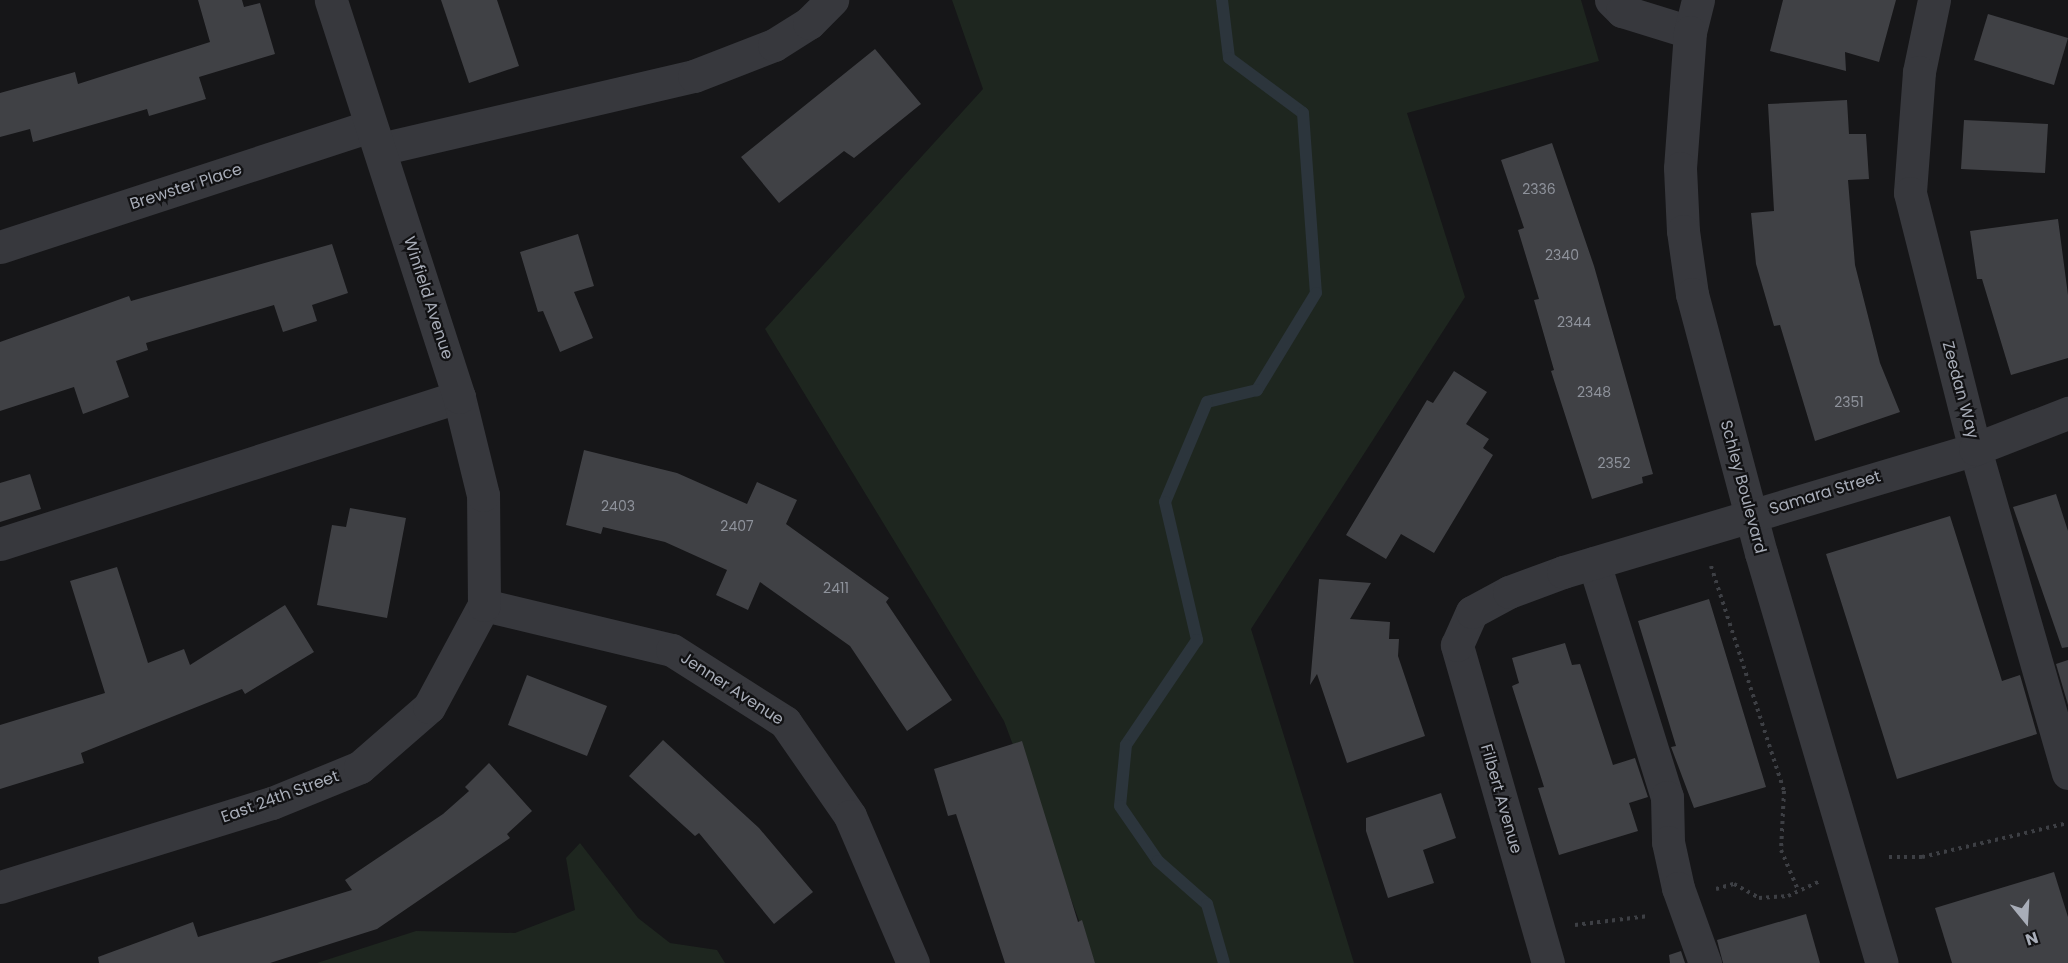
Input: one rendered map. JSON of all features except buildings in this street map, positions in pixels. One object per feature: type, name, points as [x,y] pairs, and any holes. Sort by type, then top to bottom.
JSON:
[{"type":"street","name":"Winfield Avenue","points":[[331,0],[459,397],[483,495],[484,604]]},
{"type":"street","name":"Brewster Place","points":[[0,247],[376,137],[694,76],[774,45],[809,23],[832,0]]},
{"type":"street","points":[[1611,0],[1622,11],[1690,32]]},
{"type":"street","name":"Schley Boulevard","points":[[1698,0],[1690,32],[1680,168],[1683,231],[1692,294],[1751,516],[1882,963]]},
{"type":"street","name":"Zeedan Way","points":[[1934,0],[1919,72],[1910,194],[1976,449],[2068,773]]},
{"type":"street","points":[[0,544],[459,397]]},
{"type":"street","name":"Samara Street","points":[[1459,635],[1472,612],[1509,592],[1594,563],[1976,449],[2068,413]]},
{"type":"street","points":[[1594,563],[1667,797],[1668,842],[1705,963]]},
{"type":"street","name":"East 24th Street","points":[[0,887],[272,803],[360,767],[429,707],[484,604]]},
{"type":"street","name":"Jenner Avenue","points":[[484,604],[672,650],[784,722],[850,816],[913,963]]},
{"type":"street","name":"Filbert Avenue","points":[[1459,635],[1457,645],[1544,949]]},
{"type":"path","points":[[1700,531],[1784,791],[1781,850],[1798,890]]},
{"type":"path","points":[[1544,949],[1584,923],[1640,919],[1734,884],[1760,898],[1788,896],[1852,867],[1881,857],[1922,857],[2068,824]]},
{"type":"shaded area","points":[[952,0],[1581,0],[1599,61],[1407,113],[1465,297],[1251,629],[1354,963],[1095,963],[1004,721],[765,329],[983,89]]},
{"type":"shaded area","points":[[580,843],[638,918],[670,943],[717,950],[725,963],[317,963],[416,931],[515,933],[575,910],[566,858]]},
{"type":"waterway","points":[[1222,0],[1229,58],[1303,113],[1316,293],[1257,390],[1207,402],[1165,502],[1197,640],[1126,745],[1120,806],[1158,861],[1207,904],[1224,963]]}]
